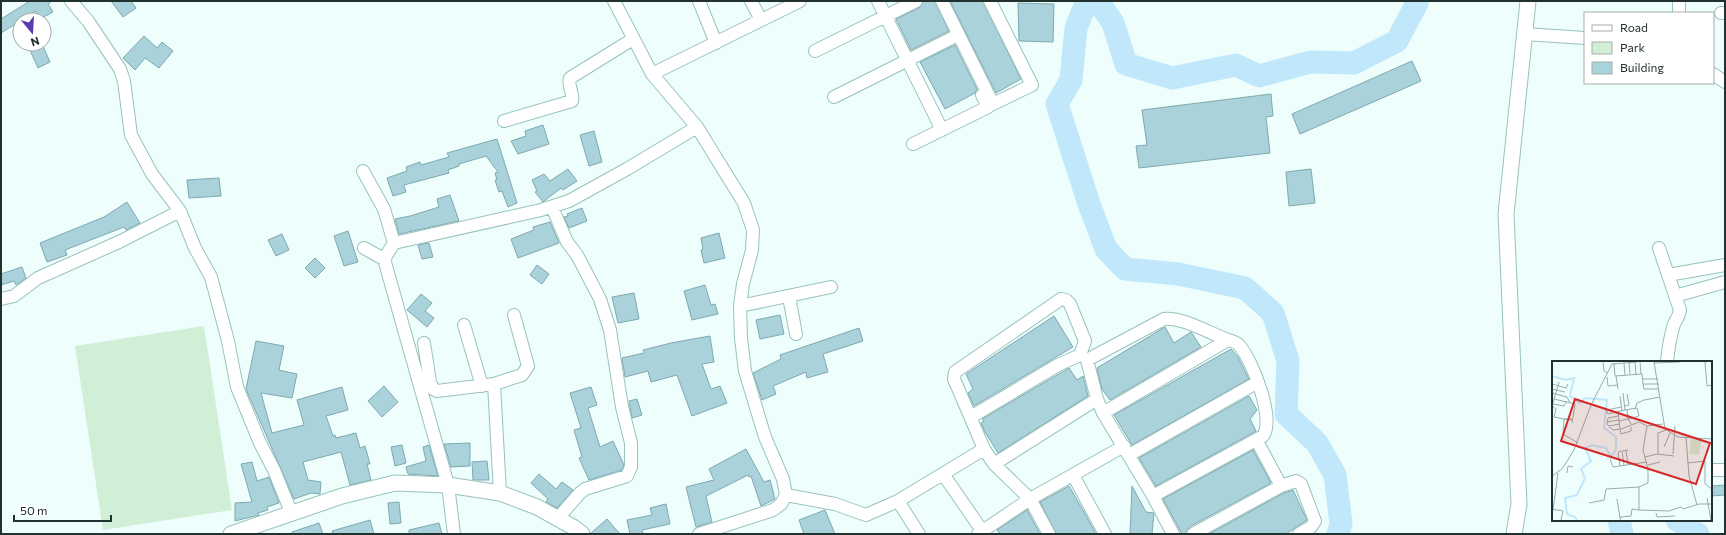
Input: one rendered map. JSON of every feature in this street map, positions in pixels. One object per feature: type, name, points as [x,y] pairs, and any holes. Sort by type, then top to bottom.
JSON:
[{"type":"street","points":[[71,1],[88,21],[120,69],[124,81],[131,134],[152,174],[180,211],[195,248],[211,277],[228,341],[237,387],[291,512]]},
{"type":"street","points":[[614,1],[652,74],[697,126],[744,203],[753,230],[752,250],[743,284],[740,306],[741,338],[745,371],[765,437],[783,479],[786,495],[781,504],[773,510],[699,534]]},
{"type":"street","points":[[699,1],[716,43]]},
{"type":"street","points":[[751,1],[761,20]]},
{"type":"street","points":[[652,74],[800,1]]},
{"type":"street","points":[[878,1],[942,130]]},
{"type":"street","points":[[815,51],[916,1]]},
{"type":"street","points":[[935,1],[993,104],[1032,85],[990,1]]},
{"type":"street","points":[[913,144],[988,107],[942,1]]},
{"type":"street","points":[[1514,534],[1518,504],[1506,214],[1528,1]]},
{"type":"street","points":[[1679,1],[1679,12]]},
{"type":"street","points":[[1524,34],[1584,38]]},
{"type":"street","points":[[834,97],[956,36]]},
{"type":"street","points":[[504,121],[570,102],[573,99],[569,82],[570,78],[633,38]]},
{"type":"street","points":[[384,260],[394,243],[552,207],[569,201],[628,169],[697,126]]},
{"type":"street","points":[[363,171],[384,209],[394,243]]},
{"type":"street","points":[[552,207],[567,242],[577,255],[600,299],[610,330],[622,407],[632,449],[631,467],[627,476],[580,493],[558,518]]},
{"type":"street","points":[[1,299],[14,296],[38,278],[119,242],[180,211]]},
{"type":"street","points":[[364,248],[384,260],[448,485],[454,534]]},
{"type":"street","points":[[1659,248],[1680,310],[1679,316],[1674,325],[1667,361]]},
{"type":"street","points":[[1668,275],[1725,265]]},
{"type":"street","points":[[1675,296],[1725,282]]},
{"type":"street","points":[[740,306],[789,297],[830,287]]},
{"type":"street","points":[[789,297],[796,334]]},
{"type":"street","points":[[1049,534],[1030,499],[994,464],[984,449],[954,379],[955,372],[1061,299],[1066,300],[1070,304],[1085,341],[1084,357],[1103,413],[1127,450],[1173,534]]},
{"type":"street","points":[[424,343],[430,382],[433,389],[437,391],[488,385],[522,375],[528,366],[514,315]]},
{"type":"street","points":[[971,417],[1058,364],[1084,357],[1164,319],[1168,318],[1182,322],[1239,344],[1251,364],[1258,382],[1266,411],[1267,430],[1257,441],[1153,496]]},
{"type":"street","points":[[464,324],[488,385],[500,493]]},
{"type":"street","points":[[1103,413],[1228,340]]},
{"type":"street","points":[[943,474],[987,531],[1030,499],[1073,475],[1127,450],[1258,382]]},
{"type":"street","points":[[994,464],[1097,399]]},
{"type":"street","points":[[1257,441],[1281,486]]},
{"type":"street","points":[[786,495],[835,504],[863,515],[898,501],[984,449]]},
{"type":"street","points":[[1712,470],[1725,470]]},
{"type":"street","points":[[1073,475],[1105,534]]},
{"type":"street","points":[[1193,534],[1292,481],[1296,481],[1301,484],[1315,521],[1311,527],[1299,534]]},
{"type":"street","points":[[231,534],[291,512],[342,496],[395,483],[448,485],[500,493],[537,507],[558,518],[582,534]]},
{"type":"street","points":[[898,501],[919,534]]},
{"type":"green space","points":[[204,326],[232,510],[103,530],[75,346]]},
{"type":"building","points":[[30,1],[52,1],[48,4],[52,13],[36,11],[12,12]]},
{"type":"building","points":[[111,1],[131,1],[136,8],[123,17]]},
{"type":"building","points":[[923,1],[935,1],[949,31],[911,50],[896,19],[919,8]]},
{"type":"building","points":[[950,1],[983,1],[1021,79],[996,93]]},
{"type":"building","points":[[1018,3],[1054,4],[1053,42],[1019,41]]},
{"type":"building","points":[[12,12],[12,26],[1,33],[1,19]]},
{"type":"building","points":[[144,36],[157,48],[162,42],[173,51],[159,68],[145,58],[135,70],[123,58]]},
{"type":"building","points":[[955,45],[977,89],[975,93],[945,109],[920,62]]},
{"type":"building","points":[[31,52],[46,52],[50,62],[38,68]]},
{"type":"building","points":[[1412,61],[1421,81],[1300,134],[1292,114]]},
{"type":"building","points":[[1271,94],[1273,116],[1266,117],[1270,153],[1139,168],[1136,146],[1147,145],[1142,110]]},
{"type":"building","points":[[543,125],[549,144],[518,154],[511,141],[526,136],[525,131]]},
{"type":"building","points":[[594,131],[602,162],[589,166],[580,135]]},
{"type":"building","points":[[497,139],[517,203],[508,207],[502,191],[499,192],[495,180],[497,180],[495,173],[498,172],[486,156],[459,164],[459,166],[448,170],[449,173],[404,185],[406,192],[393,196],[387,178],[407,171],[406,167],[420,162],[421,165],[449,157],[447,153]]},
{"type":"building","points":[[568,169],[577,181],[563,190],[561,188],[543,202],[535,192],[537,191],[532,180],[544,174],[550,181]]},
{"type":"building","points":[[1311,169],[1315,203],[1289,206],[1286,172]]},
{"type":"building","points":[[219,178],[221,196],[189,198],[187,180]]},
{"type":"building","points":[[450,195],[459,221],[399,234],[395,219],[439,207],[437,199]]},
{"type":"building","points":[[127,202],[140,223],[126,230],[124,227],[65,250],[67,255],[47,262],[40,243],[104,217]]},
{"type":"building","points":[[582,208],[587,221],[569,228],[564,217],[568,216],[567,214]]},
{"type":"building","points":[[550,222],[559,243],[518,258],[511,239],[534,230],[533,227]]},
{"type":"building","points":[[348,231],[358,262],[344,266],[334,236]]},
{"type":"building","points":[[719,233],[725,258],[704,263],[701,250],[703,249],[701,238]]},
{"type":"building","points":[[282,234],[289,250],[276,256],[268,240]]},
{"type":"building","points":[[429,243],[433,257],[422,259],[418,245]]},
{"type":"building","points":[[315,258],[325,268],[315,278],[305,268]]},
{"type":"building","points":[[537,265],[549,274],[542,284],[530,275]]},
{"type":"building","points":[[22,267],[26,278],[16,285],[14,281],[1,285],[1,274]]},
{"type":"building","points":[[705,285],[711,305],[715,304],[718,314],[692,320],[684,291]]},
{"type":"building","points":[[634,293],[639,319],[618,323],[612,297]]},
{"type":"building","points":[[421,294],[432,303],[425,311],[434,318],[427,327],[407,310]]},
{"type":"building","points":[[780,315],[784,334],[760,339],[756,320]]},
{"type":"building","points":[[1054,316],[1073,347],[974,406],[968,393],[973,389],[966,374]]},
{"type":"building","points":[[1165,327],[1174,343],[1191,332],[1201,347],[1110,400],[1102,389],[1097,368]]},
{"type":"building","points":[[859,328],[863,341],[823,354],[828,372],[807,378],[806,372],[773,386],[776,394],[762,400],[753,373],[781,359],[780,355]]},
{"type":"building","points":[[710,336],[714,362],[702,364],[711,389],[720,386],[727,403],[692,416],[677,375],[651,382],[648,371],[625,377],[622,358],[644,353],[643,350],[671,343]]},
{"type":"building","points":[[256,341],[284,346],[279,370],[297,374],[292,398],[261,393],[272,433],[304,425],[297,400],[342,387],[348,410],[326,416],[333,436],[335,435],[336,438],[356,433],[360,448],[365,446],[370,464],[367,464],[371,480],[350,485],[341,452],[303,462],[308,480],[321,482],[320,494],[311,493],[294,499],[246,389]]},
{"type":"building","points":[[1231,349],[1238,357],[1249,379],[1132,445],[1114,415]]},
{"type":"building","points":[[1069,368],[1077,380],[1083,376],[1088,396],[998,453],[985,432],[981,423],[984,421],[982,419]]},
{"type":"building","points":[[384,386],[398,402],[382,417],[368,401]]},
{"type":"building","points":[[591,387],[597,405],[588,408],[600,447],[613,441],[624,465],[622,470],[589,480],[579,458],[582,457],[574,430],[581,428],[570,393]]},
{"type":"building","points":[[1249,396],[1257,410],[1250,419],[1256,431],[1156,486],[1139,458]]},
{"type":"building","points":[[637,399],[642,415],[632,418],[629,401]]},
{"type":"building","points":[[470,443],[470,466],[451,467],[444,444]]},
{"type":"building","points":[[402,445],[406,463],[395,466],[391,447]]},
{"type":"building","points":[[429,445],[438,476],[408,474],[406,467],[426,461],[423,447]]},
{"type":"building","points":[[746,449],[764,482],[770,480],[775,499],[761,506],[751,476],[749,477],[748,475],[706,496],[712,522],[696,527],[686,487],[714,480],[709,469]]},
{"type":"building","points":[[1253,450],[1271,483],[1189,527],[1186,534],[1182,534],[1163,499]]},
{"type":"building","points":[[487,461],[489,480],[473,480],[472,462]]},
{"type":"building","points":[[252,462],[257,481],[269,477],[279,503],[267,507],[268,510],[258,513],[259,515],[235,521],[235,503],[252,502],[241,464]]},
{"type":"building","points":[[539,474],[556,489],[562,482],[573,490],[557,508],[546,502],[548,499],[531,483]]},
{"type":"building","points":[[1725,485],[1725,495],[1712,496],[1712,486]]},
{"type":"building","points":[[1069,486],[1096,534],[1056,534],[1040,502]]},
{"type":"building","points":[[1132,486],[1146,512],[1154,513],[1152,534],[1130,534]]},
{"type":"building","points":[[1293,490],[1307,520],[1286,534],[1209,534],[1284,493]]},
{"type":"building","points":[[399,502],[401,523],[390,524],[388,503]]},
{"type":"building","points":[[666,504],[670,524],[642,530],[643,534],[630,534],[627,520],[652,515],[650,508]]},
{"type":"building","points":[[825,510],[835,534],[804,534],[799,520]]},
{"type":"building","points":[[1027,510],[1040,534],[1000,534],[997,530]]},
{"type":"building","points":[[607,519],[620,534],[591,534],[591,533]]},
{"type":"building","points":[[370,520],[374,534],[333,534],[332,531]]},
{"type":"building","points":[[319,523],[323,534],[292,534],[292,532]]},
{"type":"building","points":[[439,523],[442,534],[409,534],[409,530]]},
{"type":"waterway","points":[[1087,1],[1076,28],[1071,80],[1057,104],[1089,204],[1106,249],[1125,269],[1178,274],[1245,288],[1273,313],[1288,361],[1286,414],[1317,443],[1335,475],[1341,524],[1338,534]]},
{"type":"waterway","points":[[1098,1],[1113,23],[1126,64],[1172,78],[1236,65],[1259,76],[1310,62],[1354,63],[1397,41],[1417,3],[1416,1]]},
{"type":"waterway","points":[[1619,521],[1622,534]]},
{"type":"waterway","points":[[1678,521],[1698,534]]}]
